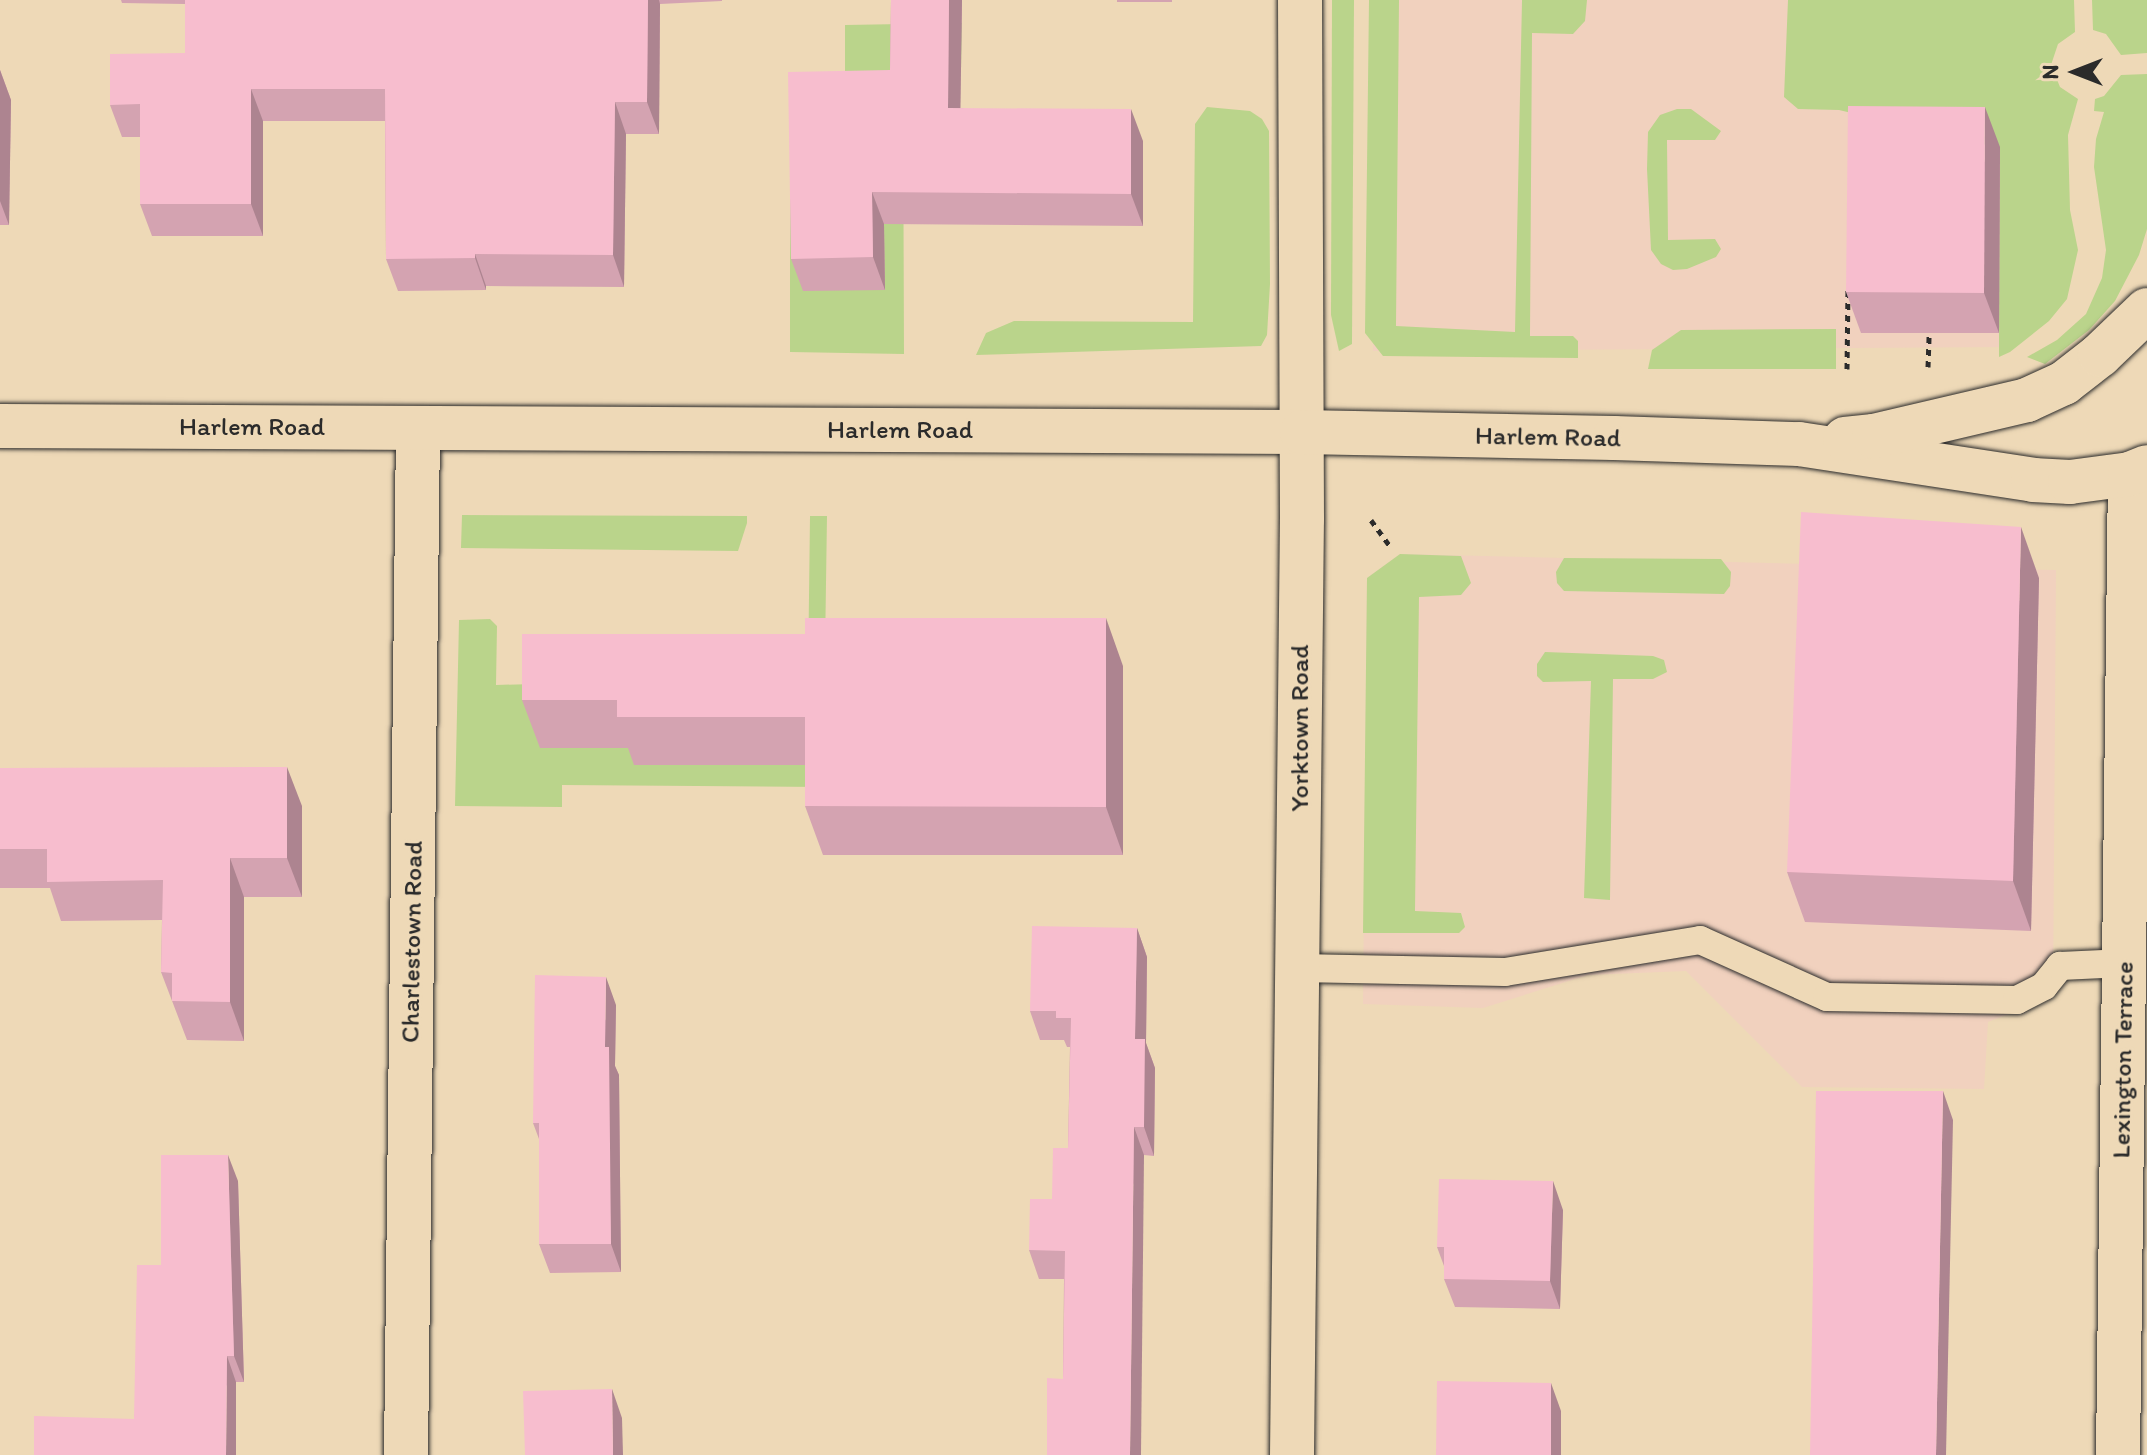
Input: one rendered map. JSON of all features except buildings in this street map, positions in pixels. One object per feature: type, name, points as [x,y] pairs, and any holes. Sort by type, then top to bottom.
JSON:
[{"type":"street","name":"Yorktown Road","points":[[1292,1455],[1302,432],[1300,0]]},
{"type":"street","name":"Harlem Road","points":[[1799,444],[1874,436],[2027,400],[2064,383],[2100,355],[2147,310]]},
{"type":"street","name":"Harlem Road","points":[[0,426],[1302,432],[1799,444],[2033,480],[2070,482],[2138,470]]},
{"type":"street","name":"Charlestown Road","points":[[406,1455],[418,428]]},
{"type":"street","name":"Lexington Terrace","points":[[2118,1455],[2125,963],[2138,470]]},
{"type":"lane","points":[[1298,968],[1505,972],[1700,940],[1827,997],[2017,1000],[2044,986],[2060,966],[2125,963]]},
{"type":"path","points":[[1847,369],[1848,277]]},
{"type":"path","points":[[1928,368],[1929,333]]},
{"type":"path","points":[[1371,520],[1390,546]]},
{"type":"shaded area","points":[[1379,0],[1802,0],[2006,106],[2007,347],[1373,351]]},
{"type":"shaded area","points":[[1400,554],[2056,570],[2053,997],[1988,1022],[1984,1089],[1802,1087],[1686,971],[1588,975],[1483,1008],[1363,1004],[1367,578]]},
{"type":"green space","points":[[1332,0],[1354,0],[1352,344],[1339,351],[1331,315]]},
{"type":"green space","points":[[1369,0],[1399,0],[1396,326],[1515,332],[1522,0],[1587,0],[1585,21],[1573,34],[1532,33],[1530,336],[1573,336],[1578,341],[1578,358],[1383,356],[1365,333]]},
{"type":"green space","points":[[1788,0],[2074,0],[2075,32],[2058,44],[2051,65],[2060,87],[2078,99],[2068,135],[2070,210],[2078,250],[2067,299],[2049,321],[2010,352],[1999,357],[1999,148],[1839,110],[1798,109],[1784,97]]},
{"type":"green space","points":[[2092,0],[2147,0],[2147,53],[2121,55],[2106,34],[2093,30]]},
{"type":"green space","points":[[962,23],[961,69],[903,69],[904,354],[790,352],[790,96],[845,95],[845,25]]},
{"type":"green space","points":[[2147,74],[2147,229],[2139,255],[2115,301],[2089,330],[2045,364],[2027,357],[2057,340],[2086,314],[2102,278],[2106,250],[2094,167],[2096,139],[2104,112],[2094,111],[2095,99],[2104,96],[2121,75]]},
{"type":"green space","points":[[1207,107],[1250,111],[1262,119],[1269,131],[1270,284],[1267,335],[1261,346],[976,355],[986,333],[1014,321],[1193,322],[1195,124]]},
{"type":"green space","points":[[1677,109],[1691,109],[1721,131],[1715,140],[1667,140],[1668,240],[1715,239],[1721,249],[1716,257],[1687,269],[1673,270],[1661,264],[1651,250],[1647,169],[1648,132],[1660,115]]},
{"type":"green space","points":[[1836,329],[1836,369],[1648,369],[1652,350],[1681,330]]},
{"type":"green space","points":[[462,515],[747,516],[747,523],[738,551],[461,548]]},
{"type":"green space","points":[[810,516],[827,516],[823,787],[562,785],[562,807],[455,806],[459,620],[490,619],[497,626],[496,685],[808,676]]},
{"type":"green space","points":[[1400,554],[1461,556],[1471,583],[1461,595],[1419,597],[1415,911],[1461,913],[1465,927],[1459,933],[1363,933],[1367,578]]},
{"type":"green space","points":[[1564,558],[1721,559],[1731,572],[1730,586],[1724,594],[1564,591],[1557,583],[1556,572]]},
{"type":"green space","points":[[1545,652],[1653,656],[1664,660],[1667,672],[1653,679],[1613,679],[1610,900],[1584,898],[1591,681],[1543,682],[1537,676],[1537,664]]}]
